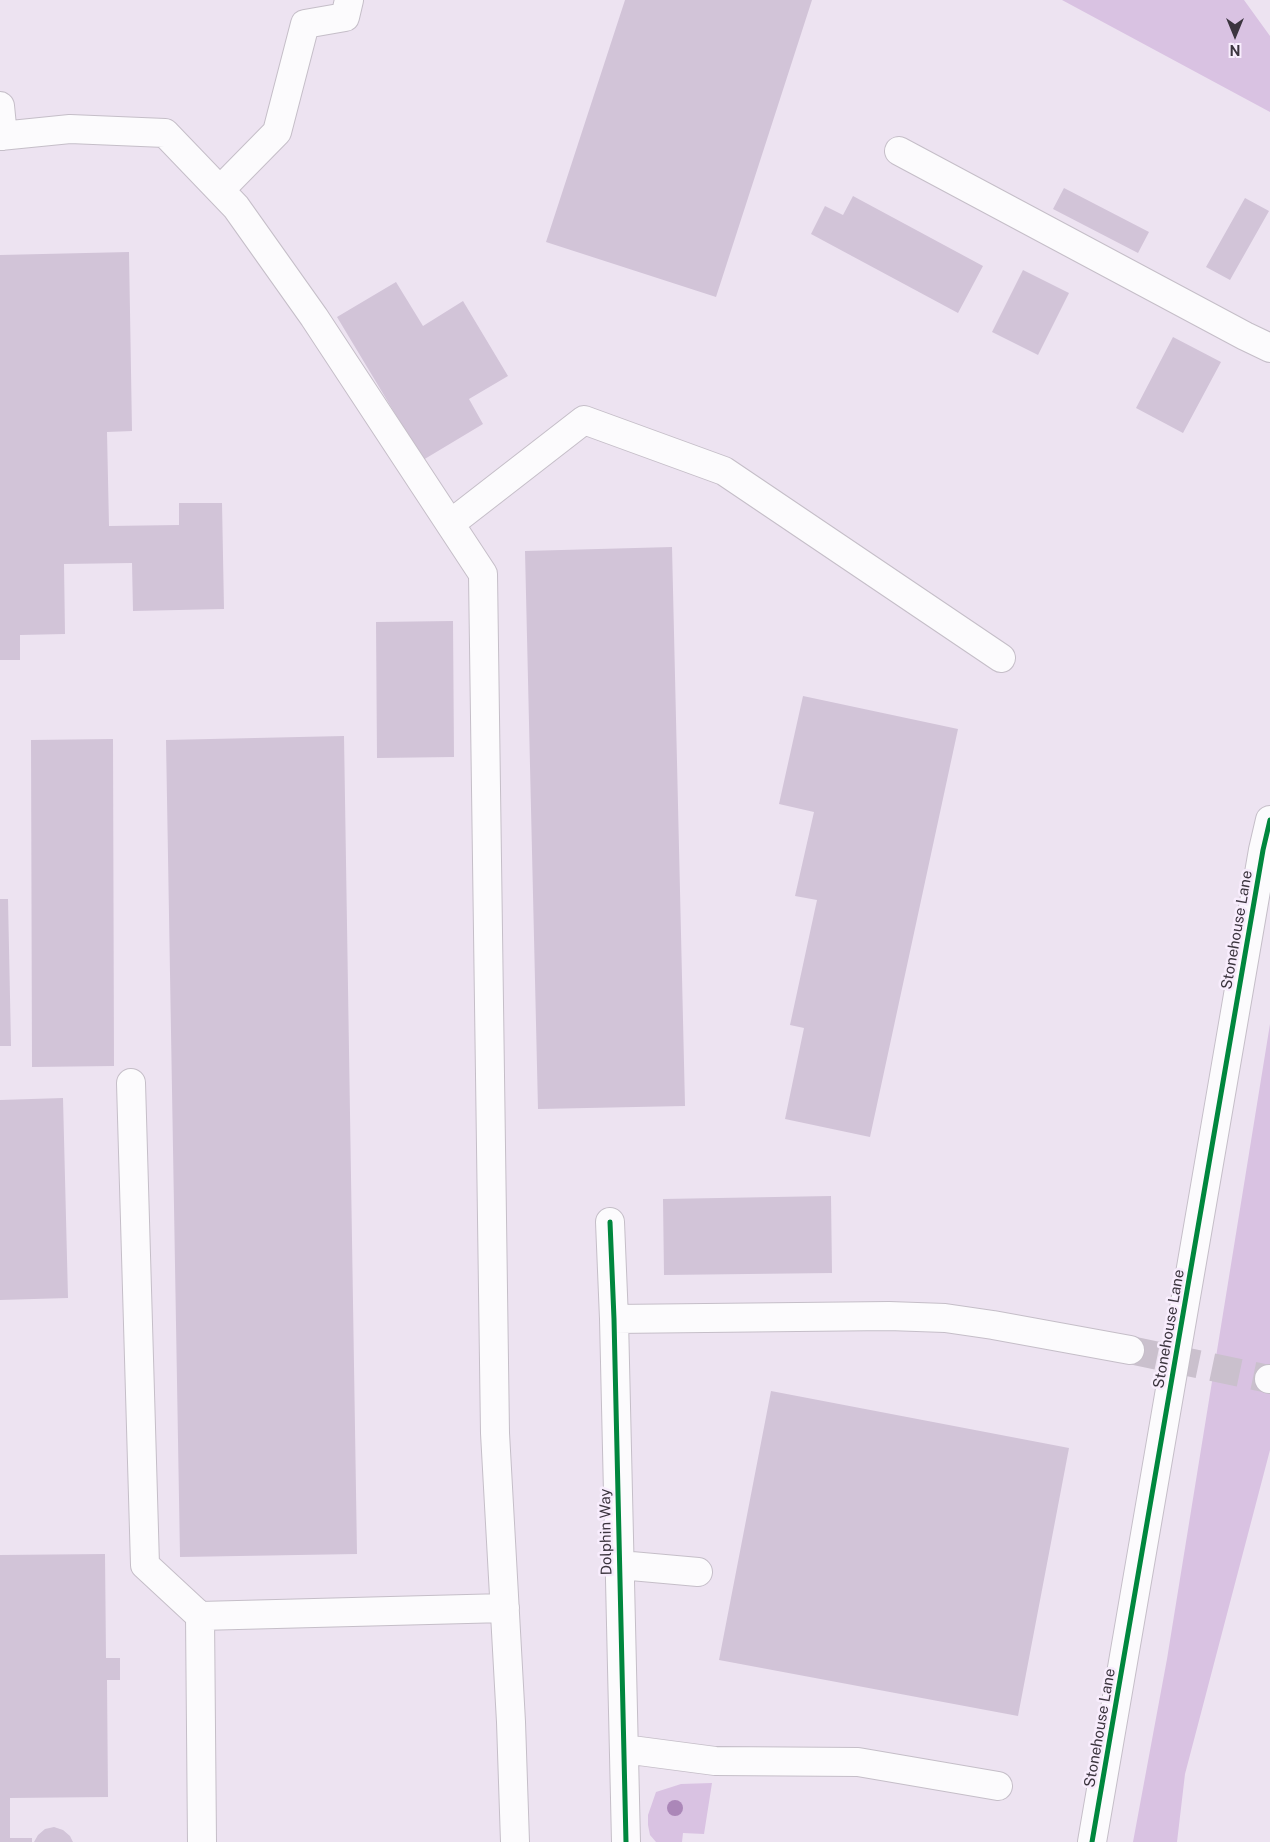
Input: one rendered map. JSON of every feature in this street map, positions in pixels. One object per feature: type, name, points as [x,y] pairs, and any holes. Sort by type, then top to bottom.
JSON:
[{"type":"street","points":[[220,190],[277,132],[305,24],[345,17],[349,0]]},
{"type":"street","points":[[0,106],[2,136],[70,129],[165,133],[236,207],[314,317],[483,574],[495,1433],[511,1722],[515,1842]]},
{"type":"street","points":[[899,151],[1270,348]]},
{"type":"street","points":[[450,524],[584,420],[724,471],[1002,658]]},
{"type":"street","name":"Stonehouse Lane","points":[[1092,1842],[1270,820]]},
{"type":"street","points":[[132,1082],[145,1565],[200,1616],[505,1608]]},
{"type":"street","name":"Dolphin Way","points":[[610,1222],[626,1842]]},
{"type":"street","points":[[614,1319],[880,1316],[945,1318],[1130,1350]]},
{"type":"street","points":[[620,1565],[698,1572]]},
{"type":"street","points":[[200,1616],[202,1842]]},
{"type":"street","points":[[624,1749],[715,1761],[858,1762],[998,1786]]},
{"type":"shaded area","points":[[1062,0],[1244,0],[1270,36],[1270,112]]},
{"type":"shaded area","points":[[1270,1024],[1270,1450],[1185,1774],[1177,1842],[1133,1842],[1167,1659]]},
{"type":"shaded area","points":[[712,1783],[704,1834],[683,1833],[682,1842],[656,1842],[650,1835],[648,1815],[656,1792],[681,1784]]},
{"type":"building","points":[[625,0],[812,0],[716,297],[546,242]]},
{"type":"building","points":[[1064,188],[1149,232],[1138,253],[1053,209]]},
{"type":"building","points":[[853,196],[983,266],[958,313],[811,234],[825,206],[843,215]]},
{"type":"building","points":[[1245,198],[1269,211],[1230,280],[1206,267]]},
{"type":"building","points":[[129,252],[132,431],[107,432],[109,526],[179,525],[179,503],[222,503],[224,609],[133,611],[132,563],[64,564],[65,634],[20,635],[20,660],[0,660],[0,255]]},
{"type":"building","points":[[1023,270],[1069,293],[1038,355],[992,332]]},
{"type":"building","points":[[396,282],[423,326],[463,301],[508,376],[469,399],[483,424],[423,460],[337,317]]},
{"type":"building","points":[[1173,337],[1221,362],[1183,433],[1136,408]]},
{"type":"building","points":[[672,547],[685,1106],[538,1109],[525,551]]},
{"type":"building","points":[[453,621],[454,757],[377,758],[376,622]]},
{"type":"building","points":[[803,696],[958,729],[870,1137],[785,1119],[804,1028],[790,1025],[817,900],[795,896],[814,812],[779,804]]},
{"type":"building","points":[[344,736],[357,1554],[180,1557],[166,740]]},
{"type":"building","points":[[113,739],[114,1066],[32,1067],[31,740]]},
{"type":"building","points":[[0,899],[8,899],[11,1046],[0,1046]]},
{"type":"building","points":[[63,1098],[68,1298],[0,1300],[0,1100]]},
{"type":"building","points":[[831,1196],[832,1273],[664,1275],[663,1199]]},
{"type":"building","points":[[771,1391],[1069,1448],[1018,1716],[719,1660]]},
{"type":"building","points":[[105,1554],[106,1658],[120,1658],[120,1680],[107,1680],[108,1797],[10,1798],[10,1838],[32,1838],[32,1842],[0,1842],[0,1555]]},
{"type":"building","points":[[54,1827],[63,1830],[70,1836],[73,1842],[34,1842],[45,1829]]},
{"type":"tunnel","points":[[1130,1350],[1269,1379]]},
{"type":"cycle path","points":[[1092,1842],[1263,850],[1270,820]]},
{"type":"cycle path","points":[[610,1222],[626,1842]]}]
